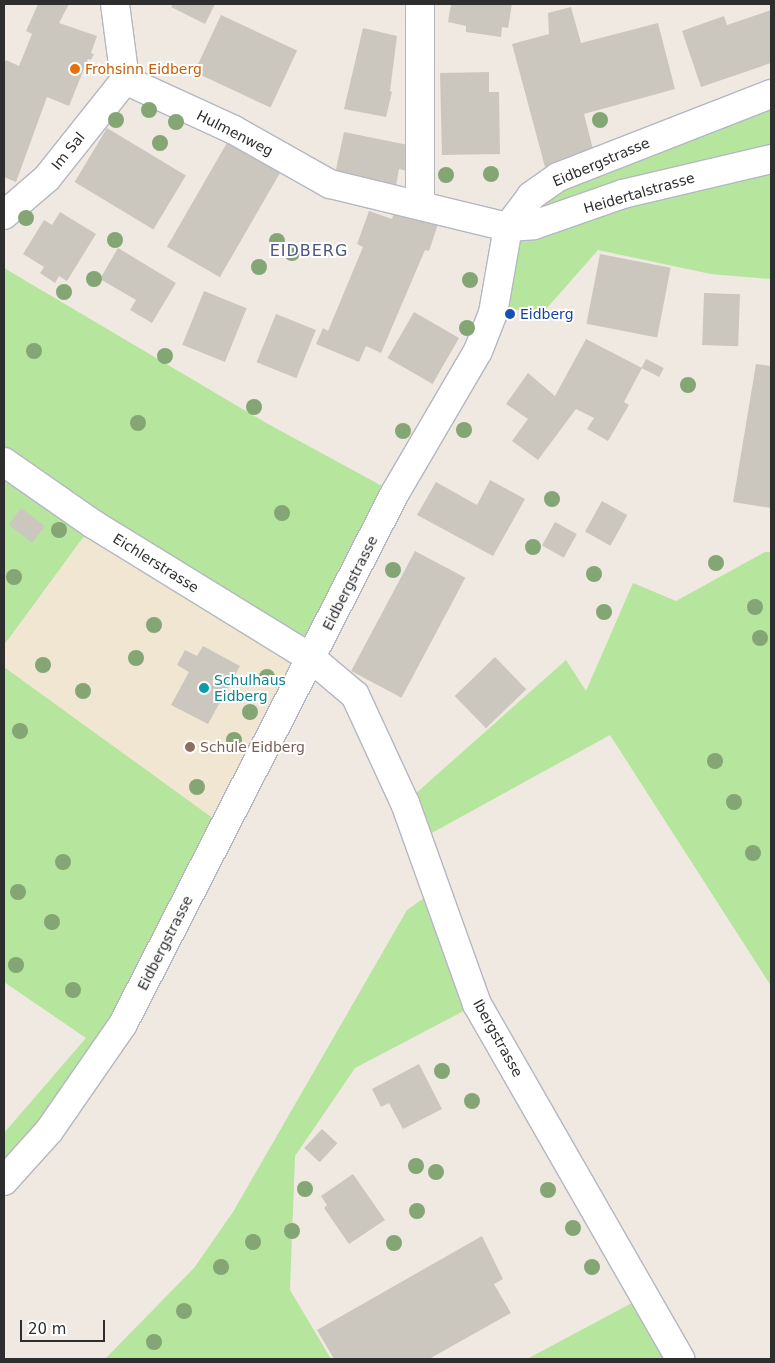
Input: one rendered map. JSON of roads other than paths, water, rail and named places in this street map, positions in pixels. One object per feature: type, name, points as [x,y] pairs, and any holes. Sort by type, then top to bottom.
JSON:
[{"type":"street","points":[[115,4],[125,80]]},
{"type":"street","points":[[420,4],[420,204]]},
{"type":"street","name":"Hulmenweg","points":[[125,80],[234,130],[330,184],[420,204],[508,227]]},
{"type":"street","name":"Im Sal","points":[[4,215],[47,178],[125,80]]},
{"type":"street","name":"Eidbergstrasse","points":[[4,1181],[49,1131],[123,1024],[395,493],[478,352],[493,313],[508,227],[531,196],[558,177],[771,94]]},
{"type":"street","name":"Heidertalstrasse","points":[[508,227],[534,225],[623,194],[771,159]]},
{"type":"street","name":"Eichlerstrasse","points":[[4,462],[93,524],[311,658]]},
{"type":"street","name":"Ibergstrasse","points":[[311,658],[355,695],[405,802],[477,1004],[680,1359]]},
{"type":"place","name":"Frohsinn Eidberg","points":[[75,69]]},
{"type":"place","name":"Eidberg","points":[[510,314]]},
{"type":"place","name":"Schulhaus Eidberg","points":[[204,688]]},
{"type":"place","name":"Schule Eidberg","points":[[190,747]]},
{"type":"district","name":"EIDBERG","points":[[309,251]]}]
